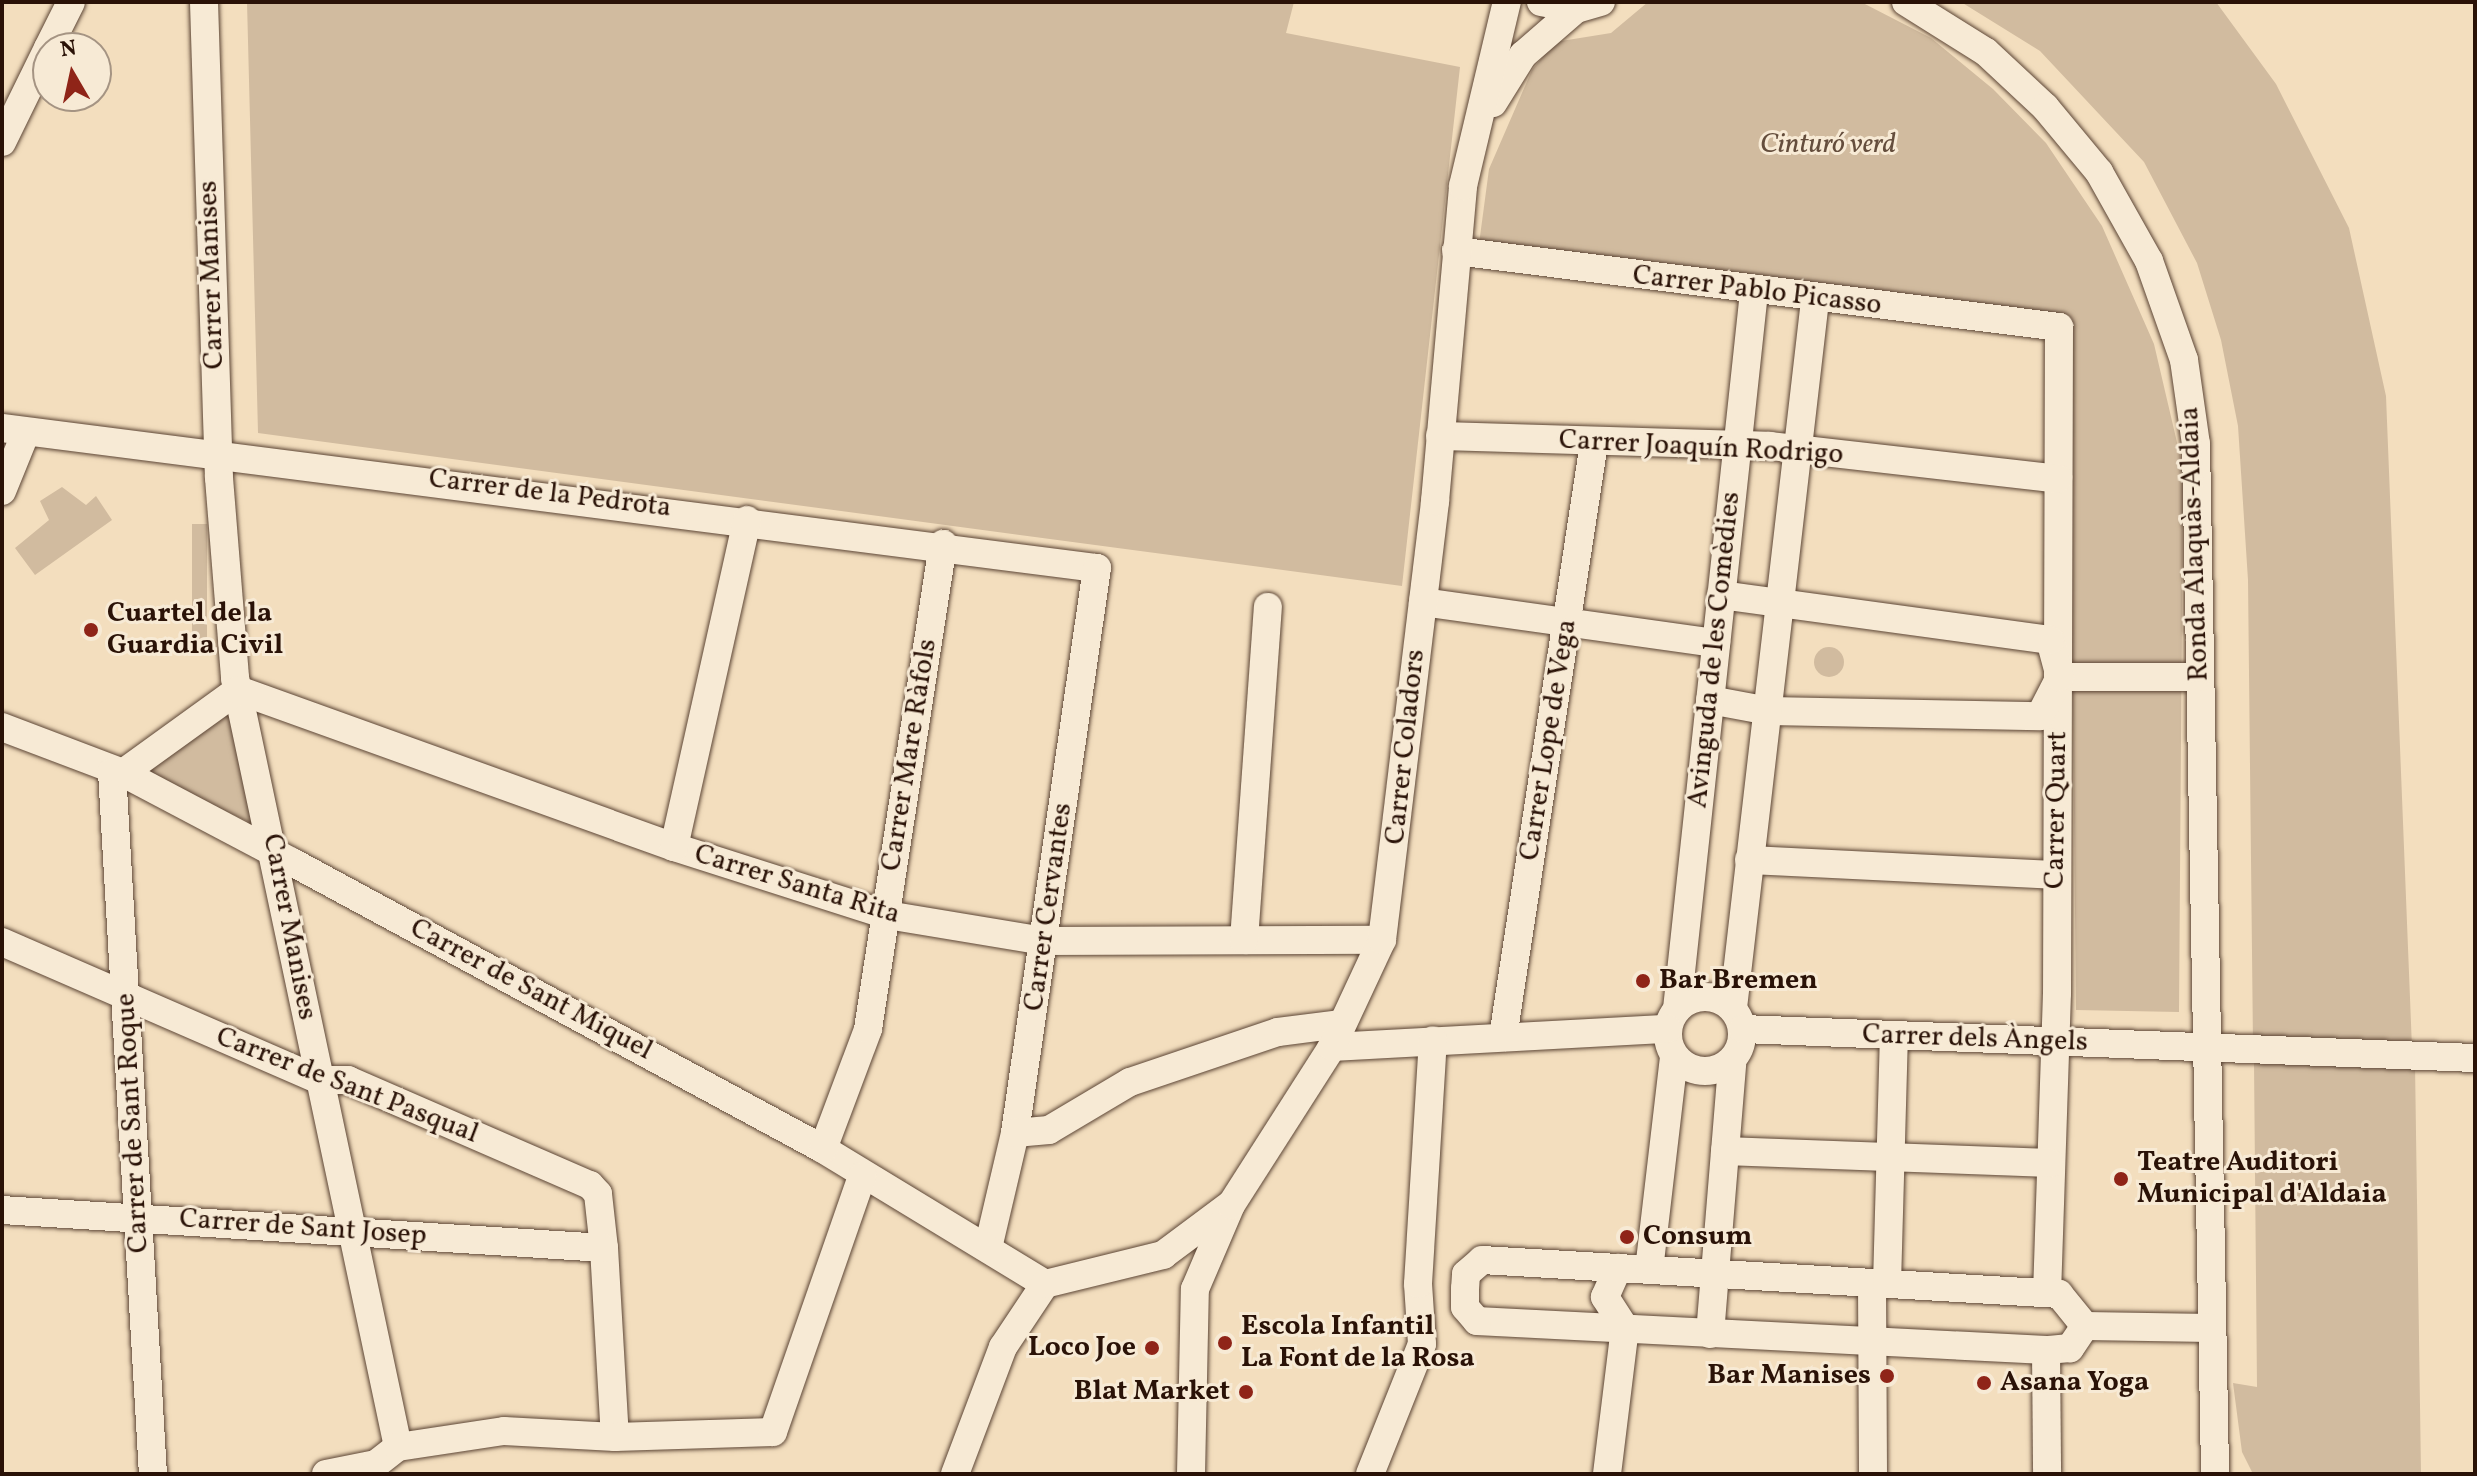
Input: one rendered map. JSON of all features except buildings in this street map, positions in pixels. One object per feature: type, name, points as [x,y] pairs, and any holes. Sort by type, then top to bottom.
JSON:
[{"type":"street","points":[[56,32],[71,2]]},
{"type":"street","name":"Carrer Manises","points":[[204,2],[218,453],[238,690],[277,855],[319,1080],[398,1447]]},
{"type":"street","name":"Carrer Coladors","points":[[1191,1474],[1195,1289],[1231,1205],[1337,1036],[1382,940],[1423,602],[1456,251],[1470,160],[1507,2]]},
{"type":"street","points":[[1541,2],[1588,5]]},
{"type":"street","name":"Ronda Alaquàs-Aldaia","points":[[1906,2],[1986,52],[2045,107],[2099,172],[2149,261],[2184,360],[2196,444],[2211,1388],[2215,1474]]},
{"type":"street","points":[[1478,128],[1523,55],[1588,5]]},
{"type":"street","points":[[2,142],[32,81]]},
{"type":"street","name":"Carrer Pablo Picasso","points":[[1456,251],[1815,300],[2059,327]]},
{"type":"street","name":"Avinguda de les Comèdies","points":[[1649,1270],[1754,292]]},
{"type":"street","name":"Avinguda de les Comèdies","points":[[1732,1064],[1749,860],[1785,602],[1815,300]]},
{"type":"street","name":"Carrer Quart","points":[[2047,1293],[2055,1042],[2060,677],[2059,327]]},
{"type":"street","points":[[2,491],[14,430]]},
{"type":"street","name":"Carrer de la Pedrota","points":[[14,430],[943,544],[1097,568]]},
{"type":"street","name":"Carrer Joaquín Rodrigo","points":[[1440,436],[1800,448],[2058,479]]},
{"type":"street","name":"Carrer Lope de Vega","points":[[1503,1037],[1594,443]]},
{"type":"street","points":[[674,847],[747,520]]},
{"type":"street","name":"Carrer Mare Ràfols","points":[[823,1149],[868,1029],[943,544]]},
{"type":"street","name":"Carrer Cervantes","points":[[989,1244],[1015,1133],[1097,568]]},
{"type":"street","points":[[1710,700],[1769,711],[2040,716],[2060,677],[2050,640],[1721,595]]},
{"type":"street","points":[[1423,602],[1716,643]]},
{"type":"street","points":[[1244,940],[1268,607]]},
{"type":"street","points":[[2060,677],[2200,677]]},
{"type":"street","points":[[118,772],[238,690]]},
{"type":"street","name":"Carrer Santa Rita","points":[[238,690],[674,847],[887,915],[1044,941],[1382,940]]},
{"type":"street","name":"Carrer de Sant Miquel","points":[[2,727],[118,772],[277,855],[823,1149],[862,1176],[989,1244],[1045,1284]]},
{"type":"street","name":"Carrer de Sant Roque","points":[[118,772],[125,997],[153,1474]]},
{"type":"street","points":[[1749,860],[2055,875]]},
{"type":"street","name":"Carrer de Sant Pasqual","points":[[2,942],[319,1080],[348,1080],[590,1185],[598,1194],[604,1248],[615,1437]]},
{"type":"street","name":"Carrer dels Àngels","points":[[1673,1031],[1709,997],[1738,1018],[1894,1037],[2207,1051],[2475,1058]]},
{"type":"street","points":[[1015,1133],[1049,1130],[1130,1082],[1278,1032],[1433,1040],[1673,1031],[1701,1069],[1732,1064],[1710,1334]]},
{"type":"street","points":[[1873,1474],[1872,1341],[1890,1157],[1894,1037]]},
{"type":"street","points":[[1370,1474],[1422,1344],[1418,1284],[1433,1040]]},
{"type":"street","points":[[1725,1151],[2050,1163]]},
{"type":"street","points":[[326,1474],[376,1464],[398,1447],[504,1431],[615,1437],[773,1432],[862,1176]]},
{"type":"street","points":[[955,1474],[1003,1347],[1045,1284],[1163,1255],[1231,1205]]},
{"type":"street","name":"Carrer de Sant Josep","points":[[2,1210],[604,1248]]},
{"type":"street","points":[[1163,1255],[1195,1289]]},
{"type":"street","points":[[2085,1326],[2070,1348],[2046,1350],[1477,1321],[1465,1307],[1466,1274],[1482,1260],[2047,1293],[2059,1294],[2085,1326],[2211,1328]]},
{"type":"street","points":[[1607,1474],[1625,1328],[1605,1297],[1618,1268]]},
{"type":"street","points":[[2046,1350],[2047,1474]]},
{"type":"street","points":[[2198,1474],[2198,1428],[2211,1388]]},
{"type":"street","points":[[2211,1388],[2239,1474]]},
{"type":"green space","points":[[247,2],[1294,2],[1286,33],[1460,67],[1402,586],[258,433]]},
{"type":"green space","name":"Cinturó verd","points":[[1648,2],[1861,2],[1931,38],[1993,89],[2046,143],[2102,226],[2154,344],[2183,468],[2179,1012],[2076,1010],[2069,315],[1479,244],[1489,169],[1532,70],[1555,42],[1611,33]]},
{"type":"green space","points":[[1961,2],[2216,2],[2276,84],[2349,228],[2386,396],[2412,1048],[2253,1046],[2248,580],[2238,426],[2221,340],[2197,263],[2144,162],[2040,51]]},
{"type":"green space","points":[[62,487],[86,505],[96,496],[112,520],[35,575],[15,548],[49,520],[40,501]]},
{"type":"green space","points":[[192,524],[207,524],[207,651],[192,651]]},
{"type":"green space","points":[[1829,647],[1835,648],[1843,656],[1843,668],[1835,676],[1829,677],[1823,676],[1815,668],[1814,662],[1815,656],[1823,648]]},
{"type":"green space","points":[[234,708],[264,829],[146,774]]},
{"type":"green space","points":[[2254,1063],[2415,1064],[2421,1474],[2253,1474],[2242,1452],[2233,1383],[2257,1387]]},
{"type":"place","name":"Cuartel de la Guardia Civil","points":[[91,630]]},
{"type":"place","name":"Bar Bremen","points":[[1643,981]]},
{"type":"place","name":"Teatre Auditori Municipal d'Aldaia","points":[[2121,1179]]},
{"type":"place","name":"Consum","points":[[1627,1237]]},
{"type":"place","name":"Escola Infantil La Font de la Rosa","points":[[1225,1343]]},
{"type":"place","name":"Loco Joe","points":[[1152,1348]]},
{"type":"place","name":"Bar Manises","points":[[1887,1376]]},
{"type":"place","name":"Asana Yoga","points":[[1984,1383]]},
{"type":"place","name":"Blat Market","points":[[1246,1392]]}]
